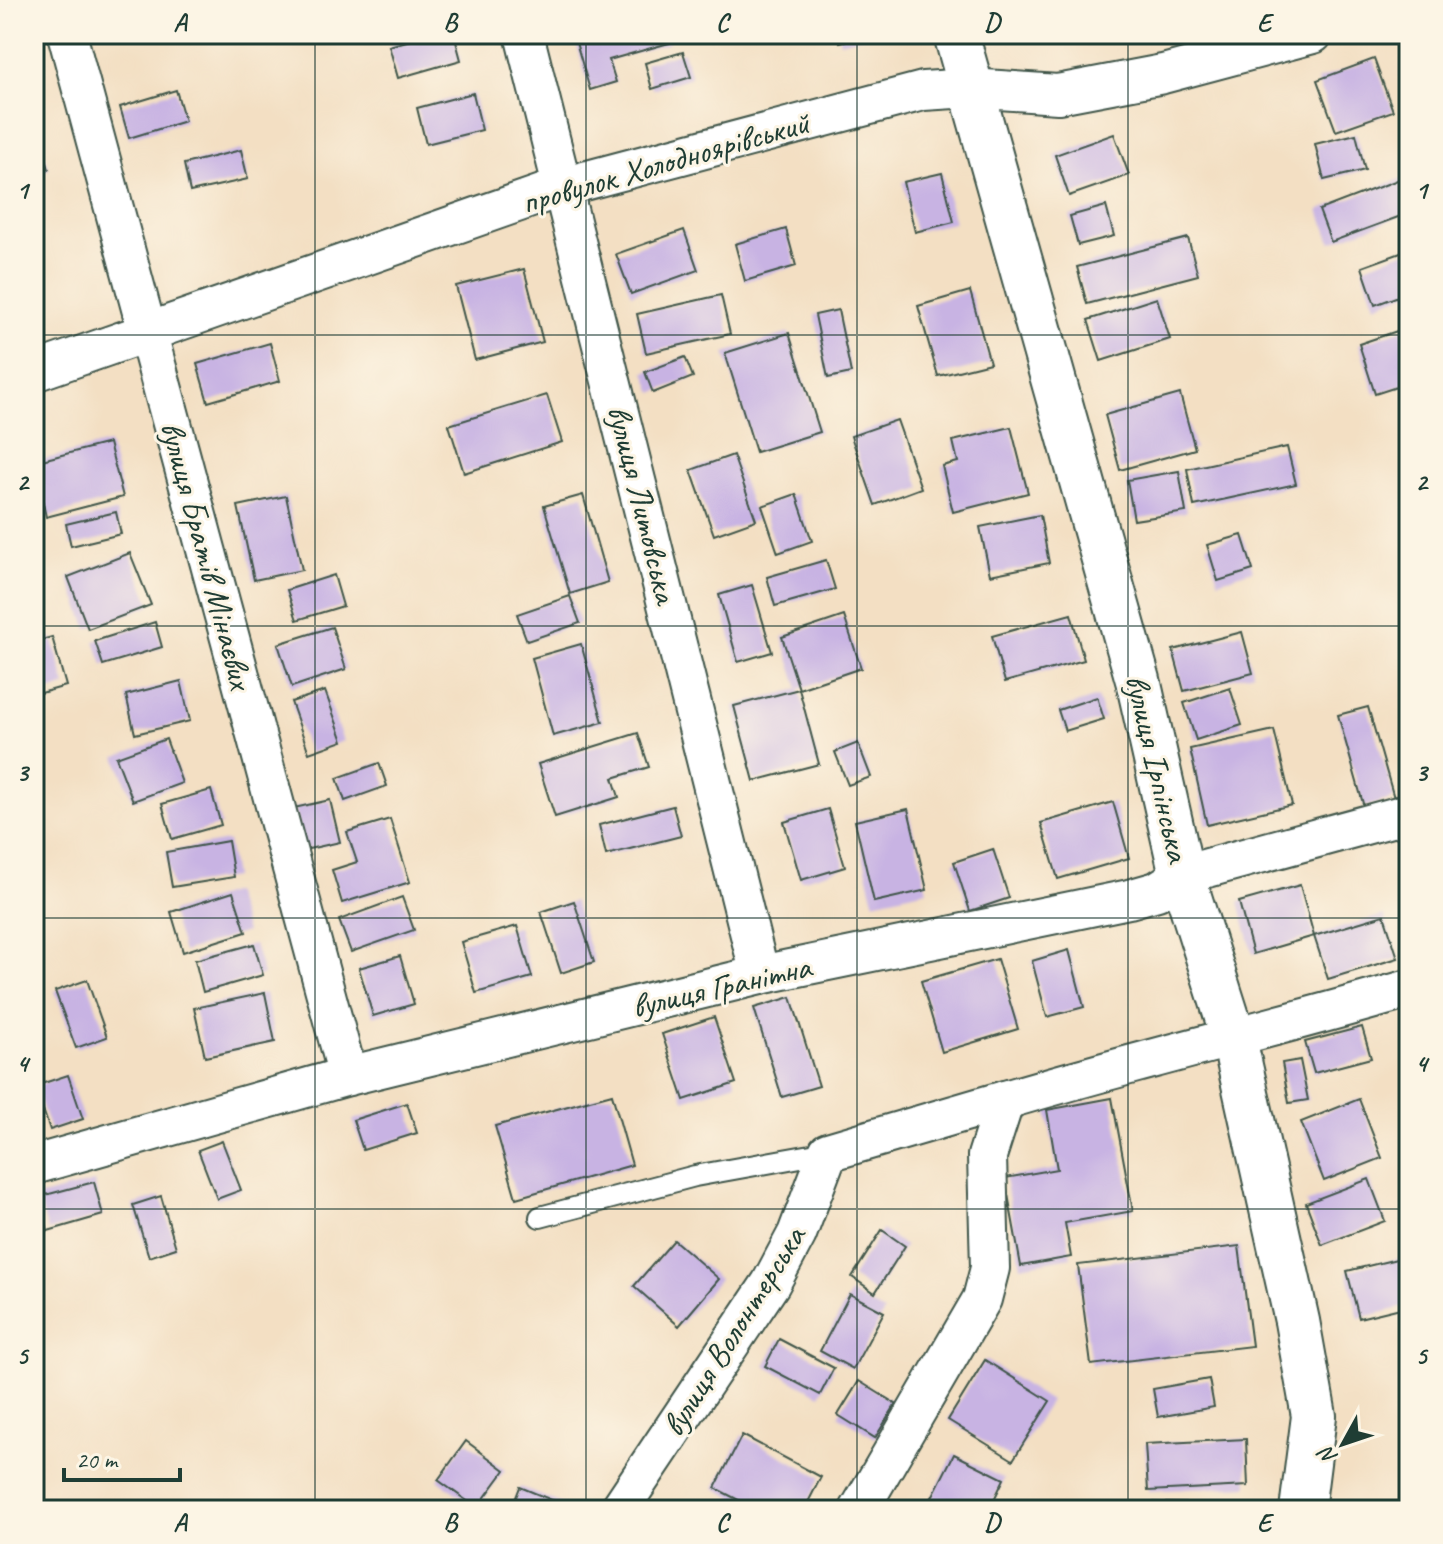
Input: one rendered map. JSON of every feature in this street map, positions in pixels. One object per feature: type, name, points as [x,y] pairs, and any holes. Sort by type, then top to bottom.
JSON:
[{"type":"street","name":"вулиця Братів Мінаєвих","points":[[67,34],[348,1076]]},
{"type":"street","name":"вулиця Литовська","points":[[524,34],[565,186],[760,975]]},
{"type":"street","name":"вулиця Ірпінська","points":[[956,34],[1138,680],[1182,875],[1234,1039],[1297,1321],[1314,1416],[1302,1510]]},
{"type":"street","name":"провулок Холодноярівський","points":[[34,372],[565,186],[923,91],[970,88],[1058,94],[1163,74],[1313,34]]},
{"type":"street","name":"вулиця Гранітна","points":[[34,1165],[348,1076],[760,975],[1129,899],[1157,891],[1182,875],[1409,813]]},
{"type":"street","points":[[828,1152],[1105,1070],[1234,1039],[1409,989]]},
{"type":"street","points":[[859,1510],[982,1299],[990,1268],[987,1156],[1005,1100]]},
{"type":"street","name":"вулиця Волонтерська","points":[[619,1510],[771,1283],[797,1234],[828,1152]]},
{"type":"lane","points":[[540,1217],[695,1176],[828,1152]]},
{"type":"building","points":[[432,34],[454,34],[461,60],[398,78],[389,46]]},
{"type":"building","points":[[592,34],[666,34],[669,43],[609,60],[616,82],[590,90],[575,39]]},
{"type":"building","points":[[838,34],[868,34],[868,35],[840,42]]},
{"type":"building","points":[[683,52],[691,77],[652,89],[645,63]]},
{"type":"building","points":[[1374,59],[1393,111],[1336,131],[1317,80]]},
{"type":"building","points":[[176,90],[185,121],[129,138],[120,107]]},
{"type":"building","points":[[473,93],[482,130],[426,144],[417,108]]},
{"type":"building","points":[[37,131],[49,169],[34,174],[34,132]]},
{"type":"building","points":[[1114,134],[1129,175],[1069,196],[1055,155]]},
{"type":"building","points":[[1356,134],[1365,170],[1324,180],[1315,144]]},
{"type":"building","points":[[241,150],[248,179],[190,192],[184,164]]},
{"type":"building","points":[[942,173],[954,222],[915,232],[903,182]]},
{"type":"building","points":[[1408,176],[1409,213],[1331,242],[1319,210]]},
{"type":"building","points":[[1106,206],[1114,236],[1078,245],[1070,216]]},
{"type":"building","points":[[786,229],[796,266],[745,281],[735,244]]},
{"type":"building","points":[[684,230],[698,270],[631,294],[616,254]]},
{"type":"building","points":[[1188,238],[1198,275],[1087,304],[1077,267]]},
{"type":"building","points":[[1409,250],[1409,292],[1375,305],[1362,267]]},
{"type":"building","points":[[524,269],[543,342],[475,360],[456,286]]},
{"type":"building","points":[[970,291],[990,363],[938,376],[918,306]]},
{"type":"building","points":[[721,295],[730,334],[646,353],[637,314]]},
{"type":"building","points":[[1157,298],[1170,339],[1101,361],[1088,320]]},
{"type":"building","points":[[838,310],[851,373],[828,378],[815,315]]},
{"type":"building","points":[[1409,327],[1409,383],[1375,394],[1359,344]]},
{"type":"building","points":[[789,333],[820,432],[756,452],[725,353]]},
{"type":"building","points":[[270,343],[280,381],[208,402],[197,364]]},
{"type":"building","points":[[685,357],[693,377],[653,393],[645,372]]},
{"type":"building","points":[[1180,394],[1195,449],[1120,470],[1105,415]]},
{"type":"building","points":[[547,395],[562,442],[464,473],[449,425]]},
{"type":"building","points":[[897,420],[921,488],[875,505],[851,436]]},
{"type":"building","points":[[1011,427],[1028,493],[953,512],[942,466],[958,462],[953,441]]},
{"type":"building","points":[[109,443],[123,497],[46,517],[34,462]]},
{"type":"building","points":[[1287,447],[1296,484],[1194,506],[1187,469]]},
{"type":"building","points":[[733,455],[756,520],[714,535],[691,470]]},
{"type":"building","points":[[1179,471],[1186,512],[1134,520],[1127,480]]},
{"type":"building","points":[[796,494],[812,541],[778,553],[762,506]]},
{"type":"building","points":[[583,495],[608,582],[570,594],[544,506]]},
{"type":"building","points":[[286,496],[302,570],[254,580],[238,506]]},
{"type":"building","points":[[116,512],[121,534],[71,546],[66,524]]},
{"type":"building","points":[[1040,515],[1049,563],[990,575],[980,527]]},
{"type":"building","points":[[1242,535],[1253,570],[1218,581],[1207,545]]},
{"type":"building","points":[[130,553],[151,605],[88,629],[68,577]]},
{"type":"building","points":[[826,560],[835,589],[775,606],[767,577]]},
{"type":"building","points":[[334,575],[343,606],[297,620],[287,590]]},
{"type":"building","points":[[752,585],[772,652],[738,662],[719,595]]},
{"type":"building","points":[[570,596],[580,623],[527,641],[517,614]]},
{"type":"building","points":[[1071,614],[1084,660],[1005,682],[992,636]]},
{"type":"building","points":[[844,616],[861,668],[799,689],[782,637]]},
{"type":"building","points":[[155,622],[162,647],[103,665],[95,641]]},
{"type":"building","points":[[332,627],[346,669],[292,687],[278,644]]},
{"type":"building","points":[[1242,632],[1253,673],[1184,691],[1173,650]]},
{"type":"building","points":[[52,637],[66,686],[34,695],[34,642]]},
{"type":"building","points":[[581,644],[603,722],[553,736],[532,658]]},
{"type":"building","points":[[181,681],[190,721],[135,734],[126,695]]},
{"type":"building","points":[[1230,688],[1242,725],[1196,740],[1184,703]]},
{"type":"building","points":[[799,689],[819,764],[754,781],[734,706]]},
{"type":"building","points":[[325,691],[343,741],[309,753],[291,702]]},
{"type":"building","points":[[1097,697],[1104,719],[1065,731],[1058,710]]},
{"type":"building","points":[[1368,707],[1394,798],[1364,807],[1338,715]]},
{"type":"building","points":[[1274,730],[1292,805],[1207,825],[1190,749]]},
{"type":"building","points":[[638,733],[649,767],[613,778],[619,797],[555,817],[538,764]]},
{"type":"building","points":[[166,739],[182,783],[133,801],[116,757]]},
{"type":"building","points":[[858,743],[871,777],[848,785],[835,752]]},
{"type":"building","points":[[379,763],[387,786],[345,801],[337,778]]},
{"type":"building","points":[[211,790],[221,825],[172,839],[162,804]]},
{"type":"building","points":[[330,800],[340,842],[304,850],[294,808]]},
{"type":"building","points":[[1113,802],[1129,858],[1058,879],[1041,823]]},
{"type":"building","points":[[673,806],[681,836],[606,855],[599,825]]},
{"type":"building","points":[[828,809],[845,867],[801,880],[784,822]]},
{"type":"building","points":[[908,809],[927,890],[874,902],[855,821]]},
{"type":"building","points":[[390,819],[410,882],[342,903],[332,870],[357,862],[347,832]]},
{"type":"building","points":[[228,841],[234,877],[172,887],[166,852]]},
{"type":"building","points":[[993,849],[1009,898],[970,911],[954,862]]},
{"type":"building","points":[[1300,885],[1314,936],[1253,954],[1239,902]]},
{"type":"building","points":[[233,892],[246,932],[183,952],[171,912]]},
{"type":"building","points":[[402,897],[414,930],[351,952],[339,920]]},
{"type":"building","points":[[574,901],[594,962],[561,973],[541,912]]},
{"type":"building","points":[[1384,915],[1398,958],[1328,979],[1314,936]]},
{"type":"building","points":[[517,926],[532,977],[476,993],[461,942]]},
{"type":"building","points":[[254,944],[263,975],[203,992],[195,960]]},
{"type":"building","points":[[1069,950],[1084,1007],[1047,1017],[1032,961]]},
{"type":"building","points":[[400,956],[414,1004],[373,1016],[359,968]]},
{"type":"building","points":[[997,959],[1018,1029],[942,1052],[921,981]]},
{"type":"building","points":[[87,980],[107,1037],[76,1048],[55,991]]},
{"type":"building","points":[[265,993],[275,1042],[205,1057],[194,1008]]},
{"type":"building","points":[[791,997],[819,1086],[782,1097],[754,1008]]},
{"type":"building","points":[[714,1017],[736,1083],[684,1100],[662,1034]]},
{"type":"building","points":[[1362,1027],[1371,1058],[1314,1073],[1305,1042]]},
{"type":"building","points":[[1300,1060],[1308,1100],[1289,1103],[1282,1063]]},
{"type":"building","points":[[68,1075],[83,1119],[50,1130],[35,1086]]},
{"type":"building","points":[[612,1094],[632,1165],[516,1198],[495,1126]]},
{"type":"building","points":[[1112,1098],[1133,1211],[1065,1223],[1071,1257],[1021,1266],[1005,1178],[1057,1169],[1047,1110]]},
{"type":"building","points":[[1359,1099],[1382,1158],[1324,1181],[1301,1122]]},
{"type":"building","points":[[407,1103],[417,1133],[363,1150],[353,1120]]},
{"type":"building","points":[[222,1141],[241,1190],[217,1199],[198,1150]]},
{"type":"building","points":[[1369,1179],[1385,1221],[1322,1245],[1306,1203]]},
{"type":"building","points":[[94,1182],[103,1215],[48,1231],[38,1197]]},
{"type":"building","points":[[161,1196],[176,1248],[149,1257],[133,1205]]},
{"type":"building","points":[[882,1230],[905,1246],[875,1293],[852,1277]]},
{"type":"building","points":[[674,1240],[719,1279],[679,1326],[634,1286]]},
{"type":"building","points":[[1239,1246],[1252,1346],[1091,1365],[1078,1265]]},
{"type":"building","points":[[1409,1256],[1409,1306],[1359,1318],[1347,1271]]},
{"type":"building","points":[[850,1294],[884,1312],[853,1369],[820,1351]]},
{"type":"building","points":[[779,1339],[834,1368],[820,1395],[765,1366]]},
{"type":"building","points":[[985,1360],[1050,1401],[1013,1460],[948,1420]]},
{"type":"building","points":[[1209,1379],[1214,1407],[1158,1417],[1153,1389]]},
{"type":"building","points":[[859,1381],[896,1404],[875,1438],[838,1415]]},
{"type":"building","points":[[742,1435],[821,1477],[804,1510],[758,1510],[715,1488]]},
{"type":"building","points":[[1246,1439],[1248,1486],[1148,1491],[1145,1444]]},
{"type":"building","points":[[466,1441],[505,1470],[477,1508],[438,1480]]},
{"type":"building","points":[[954,1454],[1004,1479],[989,1510],[937,1510],[928,1505]]},
{"type":"building","points":[[520,1487],[564,1505],[562,1510],[511,1510]]},
{"type":"building","points":[[1133,1502],[1230,1505],[1230,1510],[1133,1510]]}]
